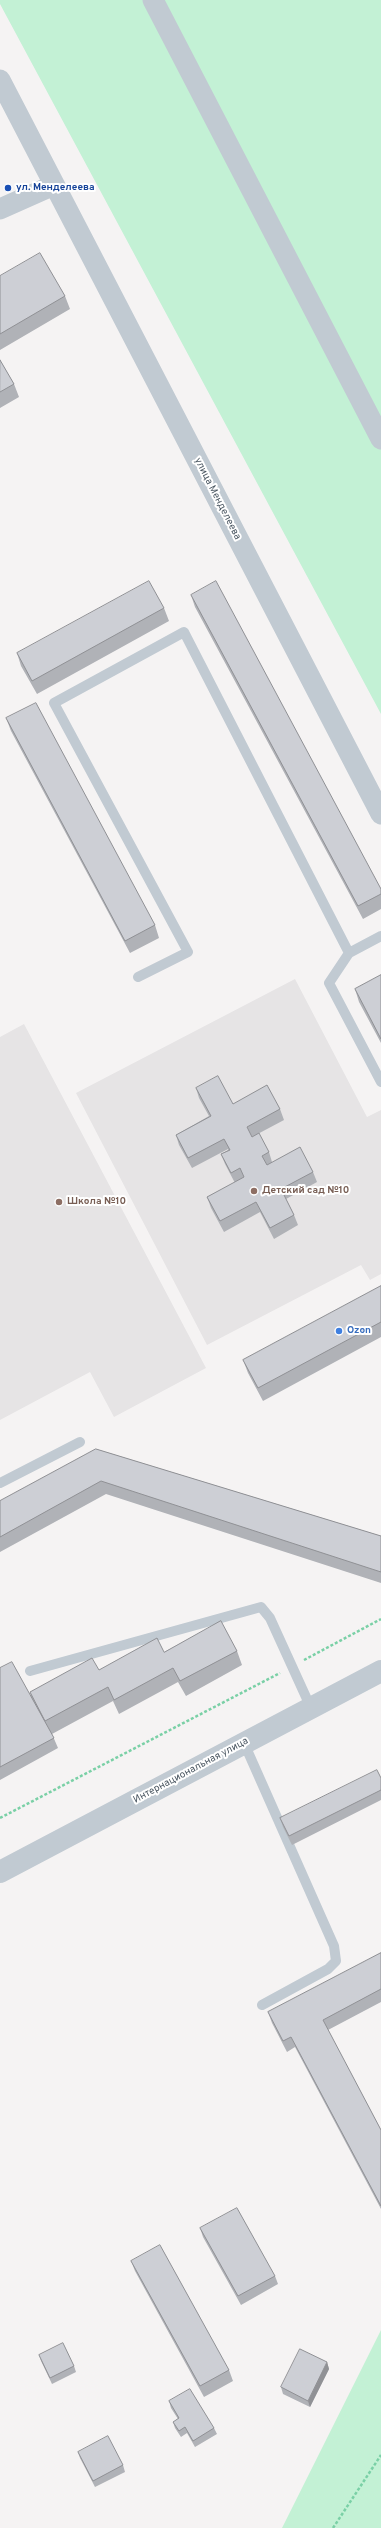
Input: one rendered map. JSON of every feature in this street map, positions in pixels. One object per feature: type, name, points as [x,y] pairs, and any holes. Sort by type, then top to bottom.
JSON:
[{"type":"street","points":[[153,0],[381,439]]},
{"type":"street","name":"улица Менделеева","points":[[0,80],[381,814]]},
{"type":"street","points":[[0,210],[54,185]]},
{"type":"street","name":"Интернациональная улица","points":[[0,1872],[381,1671]]},
{"type":"lane","points":[[138,977],[188,952],[54,703],[184,632],[349,953]]},
{"type":"lane","points":[[381,936],[349,953],[329,983],[381,1082]]},
{"type":"lane","points":[[0,1483],[80,1442]]},
{"type":"lane","points":[[30,1671],[261,1607],[270,1618],[311,1708]]},
{"type":"lane","points":[[244,1743],[334,1946],[336,1961],[328,1969],[262,2005]]},
{"type":"path","points":[[0,1818],[381,1619]]},
{"type":"path","points":[[334,2528],[381,2455]]},
{"type":"shaded area","name":"Детский сад №10","points":[[295,979],[367,1117],[381,1110],[381,1274],[370,1280],[361,1265],[207,1345],[76,1093]]},
{"type":"shaded area","name":"Школа №10","points":[[24,1024],[206,1368],[114,1417],[90,1372],[0,1420],[0,1037]]},
{"type":"green space","points":[[0,0],[381,0],[381,714],[0,4]]},
{"type":"green space","points":[[381,2330],[381,2528],[282,2528]]},
{"type":"building","points":[[40,253],[65,296],[0,334],[0,276]]},
{"type":"building","points":[[0,360],[14,384],[0,392]]},
{"type":"building","points":[[149,581],[164,608],[32,681],[17,653]]},
{"type":"building","points":[[216,581],[381,889],[381,894],[358,906],[191,595]]},
{"type":"building","points":[[36,703],[155,925],[125,941],[6,718]]},
{"type":"building","points":[[381,975],[381,1039],[355,989]]},
{"type":"building","points":[[218,1076],[233,1104],[267,1085],[280,1109],[247,1127],[252,1137],[259,1133],[269,1152],[262,1156],[267,1165],[300,1147],[313,1172],[281,1189],[294,1215],[270,1228],[256,1202],[220,1221],[207,1197],[244,1177],[240,1168],[231,1173],[221,1154],[230,1150],[224,1139],[188,1158],[176,1135],[211,1116],[196,1088]]},
{"type":"building","points":[[381,1286],[381,1322],[258,1388],[243,1360]]},
{"type":"building","points":[[96,1449],[381,1536],[381,1572],[101,1481],[0,1537],[0,1501]]},
{"type":"building","points":[[221,1621],[237,1651],[180,1681],[173,1668],[114,1700],[108,1687],[45,1721],[30,1692],[92,1658],[99,1670],[157,1638],[164,1652]]},
{"type":"building","points":[[12,1662],[54,1738],[0,1767],[0,1668]]},
{"type":"building","points":[[377,1770],[381,1778],[381,1790],[289,1836],[280,1818]]},
{"type":"building","points":[[381,1953],[381,1989],[323,2020],[381,2130],[381,2206],[291,2037],[283,2041],[268,2012]]},
{"type":"building","points":[[237,2208],[275,2276],[238,2296],[200,2228]]},
{"type":"building","points":[[160,2245],[229,2370],[200,2386],[131,2261]]},
{"type":"building","points":[[63,2343],[74,2366],[50,2378],[39,2355]]},
{"type":"building","points":[[300,2349],[327,2362],[308,2401],[281,2387]]},
{"type":"building","points":[[190,2389],[214,2428],[193,2441],[185,2427],[179,2431],[173,2422],[179,2418],[169,2401]]},
{"type":"building","points":[[108,2436],[123,2465],[93,2481],[78,2452]]},
{"type":"place","name":"ул. Менделеева","points":[[8,188]]},
{"type":"place","name":"Детский сад №10","points":[[254,1191]]},
{"type":"place","name":"Школа №10","points":[[59,1202]]},
{"type":"place","name":"Ozon","points":[[339,1331]]}]
